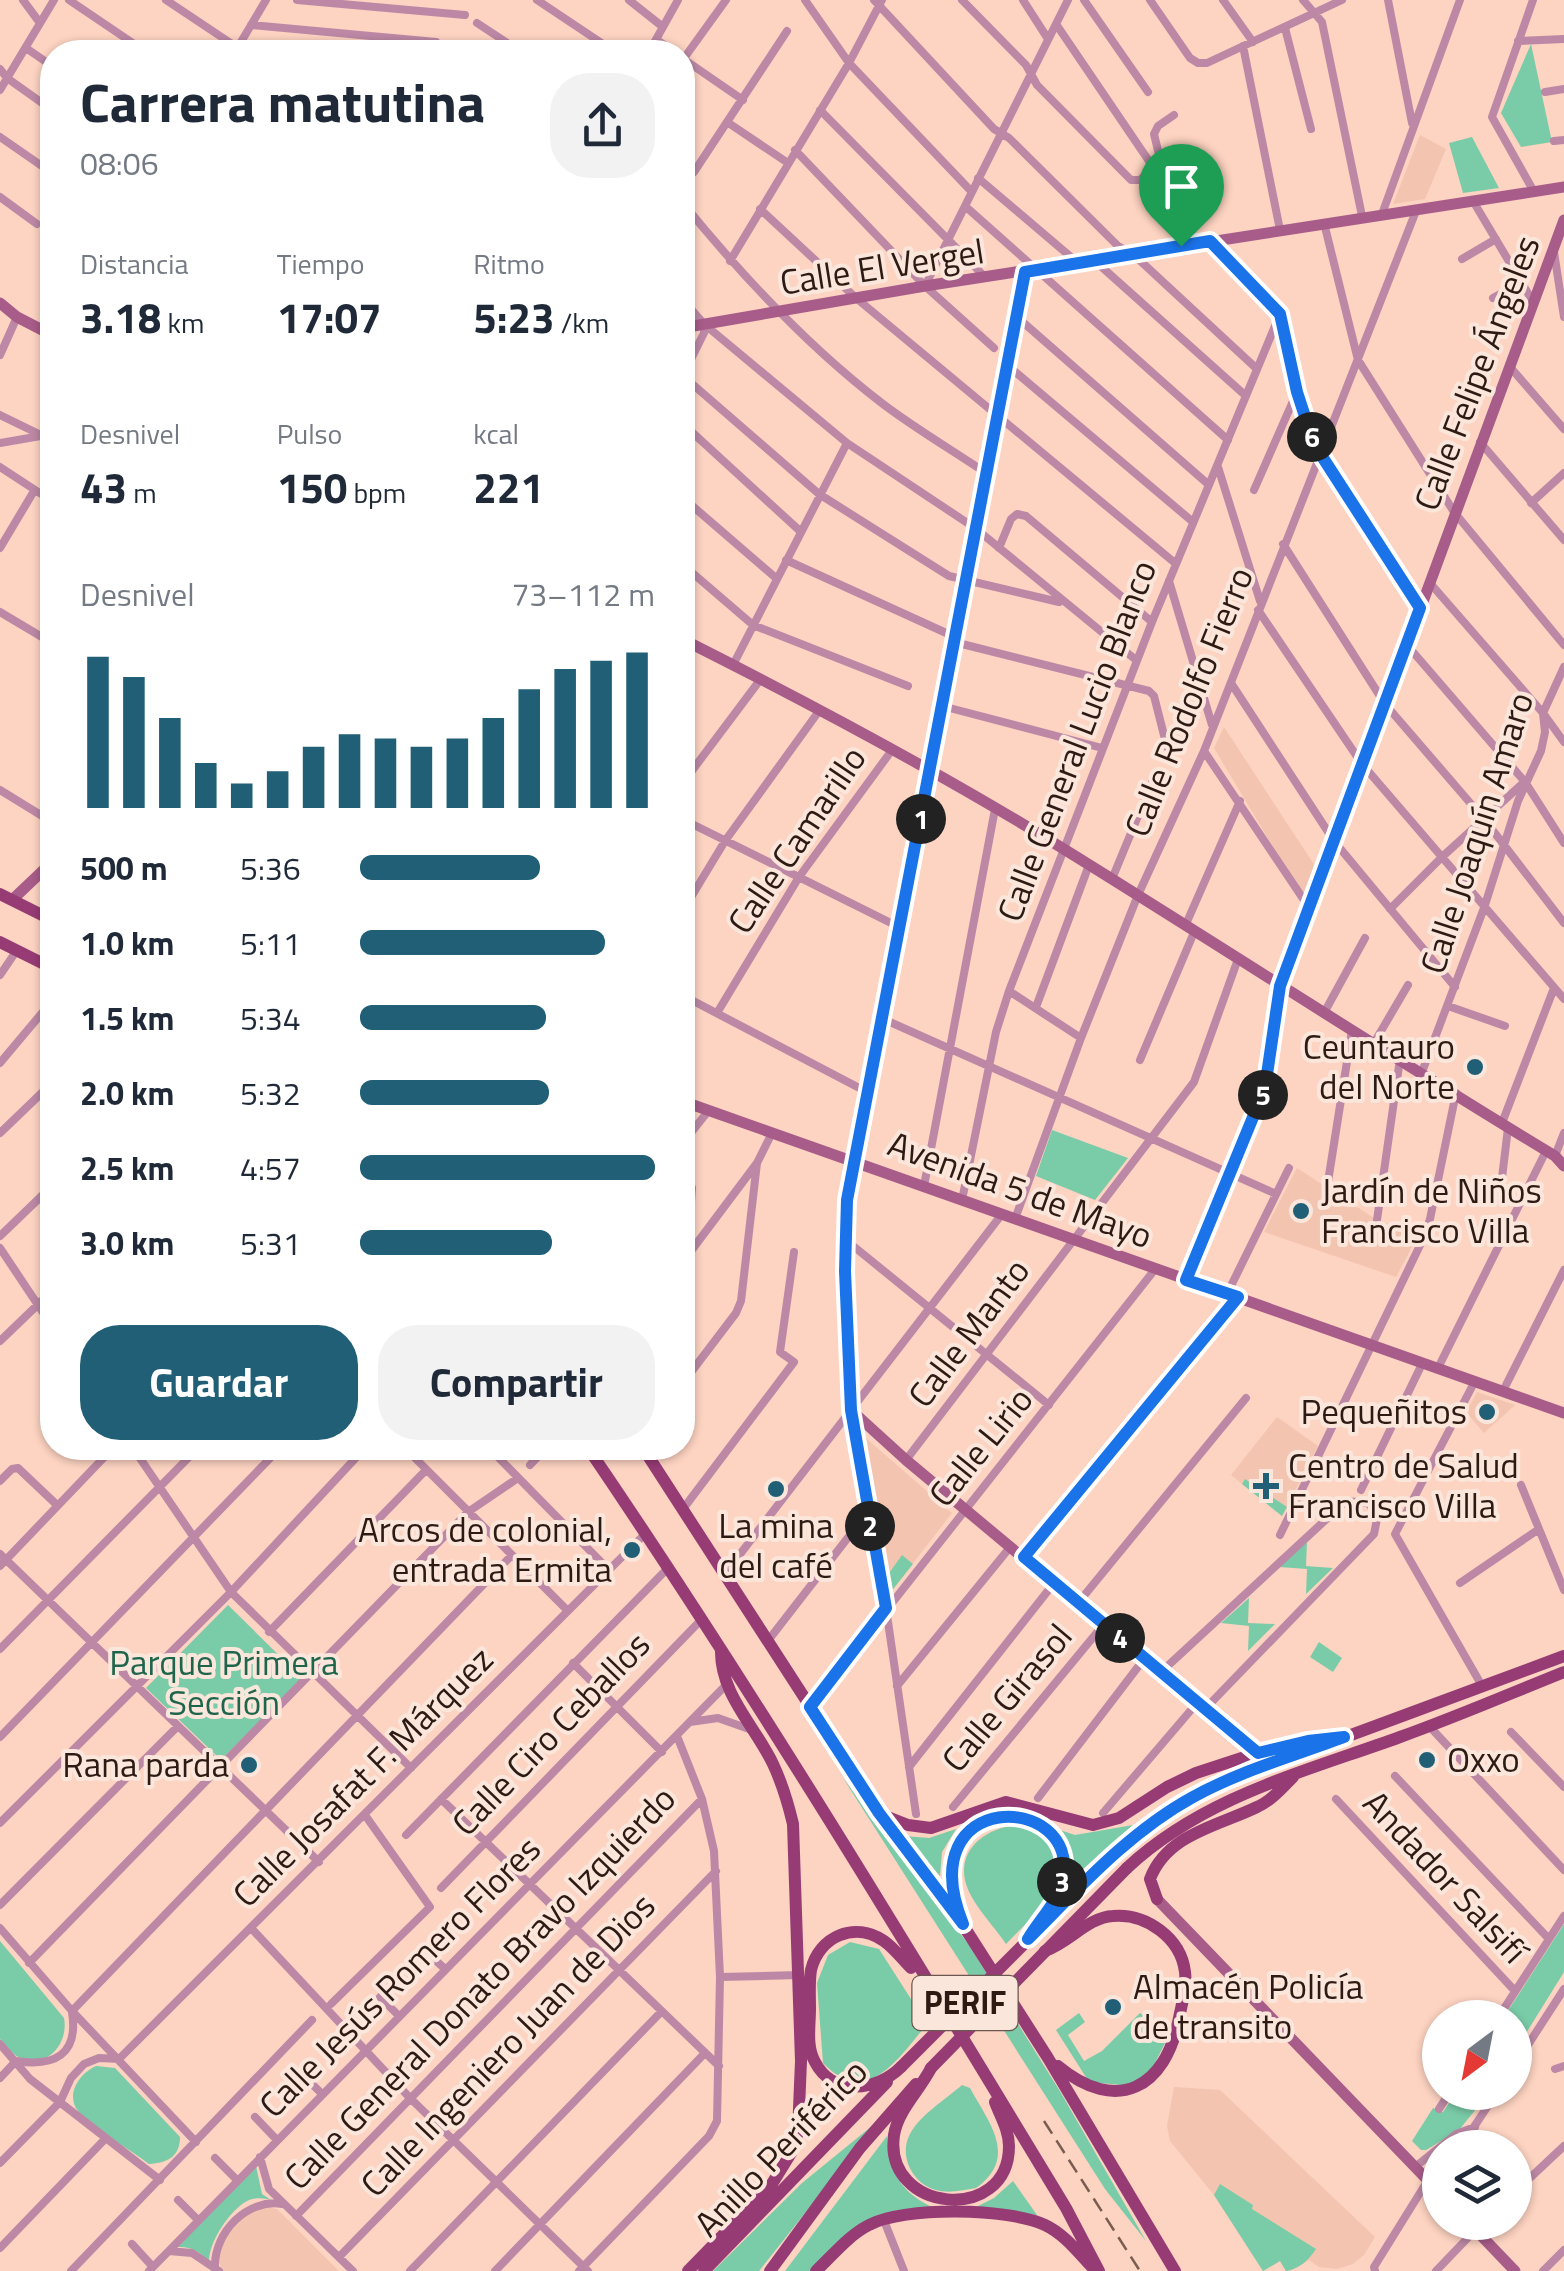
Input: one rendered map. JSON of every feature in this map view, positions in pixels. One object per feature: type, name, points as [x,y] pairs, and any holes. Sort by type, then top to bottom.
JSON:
[{"type":"main road","points":[[6,897],[40,914]]},
{"type":"main road","points":[[0,942],[40,962]]},
{"type":"main road","points":[[596,1460],[721,1648],[754,1731],[787,1798],[793,1824],[799,1975],[798,2132],[770,2186],[688,2271]]},
{"type":"main road","points":[[651,1460],[879,1813],[963,1924],[1175,2271]]},
{"type":"main road","name":"PERIF","points":[[901,2067],[1112,1858],[1152,1824],[1192,1798],[1235,1778],[1564,1656]]},
{"type":"main road","name":"PERIF","points":[[932,2068],[1127,1868],[1154,1843],[1202,1812],[1564,1672]]},
{"type":"main road","points":[[732,1680],[992,2085],[1066,2208],[1097,2271]]},
{"type":"main road","points":[[879,1813],[908,1825],[931,1828],[1006,1802],[1093,1824],[1119,1818],[1196,1773],[1258,1753],[1320,1738],[1344,1737]]},
{"type":"main road","points":[[1157,1900],[1150,1888],[1151,1875],[1173,1847],[1209,1826],[1260,1806],[1294,1775]]},
{"type":"main road","points":[[963,1924],[952,1880],[957,1850],[966,1834],[980,1822],[1011,1816],[1031,1820],[1056,1842],[1064,1865],[1058,1893],[1028,1939]]},
{"type":"main road","points":[[1044,1951],[1108,1916],[1141,1919],[1171,1941],[1183,1963],[1185,1985],[1174,2047],[1152,2075],[1132,2088],[1104,2090],[1076,2079],[1048,2058]]},
{"type":"main road","points":[[901,2067],[875,2084],[852,2087],[832,2080],[815,2062],[810,2044],[810,1979],[814,1962],[825,1945],[844,1933],[867,1932],[889,1944],[925,1979]]},
{"type":"main road","name":"Anillo Periférico","points":[[704,2271],[901,2067]]},
{"type":"main road","points":[[932,2068],[900,2117],[893,2142],[896,2164],[903,2176],[926,2194],[945,2200],[967,2200],[988,2190],[1006,2162],[1009,2141],[992,2085]]},
{"type":"main road","name":"Anillo Periférico","points":[[770,2271],[892,2109],[932,2068]]},
{"type":"main road","points":[[816,2271],[854,2234],[883,2218],[956,2213],[1020,2216],[1046,2225],[1064,2237],[1097,2271]]},
{"type":"street","points":[[23,0],[40,23]]},
{"type":"street","points":[[0,90],[54,0]]},
{"type":"street","points":[[69,0],[128,40]]},
{"type":"street","points":[[166,0],[222,40]]},
{"type":"street","points":[[242,40],[266,0]]},
{"type":"street","points":[[297,0],[465,15]]},
{"type":"street","points":[[440,0],[440,14]]},
{"type":"street","points":[[537,0],[597,40]]},
{"type":"street","points":[[629,0],[663,27]]},
{"type":"street","points":[[657,40],[678,0]]},
{"type":"street","points":[[695,43],[726,0]]},
{"type":"street","points":[[805,0],[849,62],[971,191]]},
{"type":"street","points":[[962,0],[1130,180],[1140,180],[1158,166]]},
{"type":"street","points":[[1023,0],[1048,39]]},
{"type":"street","points":[[925,286],[1068,0]]},
{"type":"street","points":[[1084,0],[1148,92]]},
{"type":"street","points":[[1150,0],[1190,58],[1198,63],[1342,0]]},
{"type":"street","points":[[1224,0],[1253,42]]},
{"type":"street","points":[[1303,0],[1322,22],[1362,216]]},
{"type":"street","points":[[1388,0],[1413,127]]},
{"type":"street","points":[[1382,214],[1460,0]]},
{"type":"street","points":[[1533,0],[1492,117],[1533,190]]},
{"type":"street","points":[[730,261],[849,62],[878,2],[1001,132],[1118,246],[1134,255],[1257,369]]},
{"type":"street","points":[[477,23],[503,40]]},
{"type":"street","points":[[1056,24],[1158,166]]},
{"type":"street","points":[[251,25],[391,40]]},
{"type":"street","points":[[1284,28],[1312,129]]},
{"type":"street","points":[[695,170],[788,31]]},
{"type":"street","points":[[1518,41],[1564,38]]},
{"type":"street","points":[[1243,46],[1280,230]]},
{"type":"street","points":[[26,48],[40,58]]},
{"type":"street","points":[[695,67],[743,100]]},
{"type":"street","points":[[0,69],[40,101]]},
{"type":"street","points":[[1545,92],[1564,89]]},
{"type":"street","points":[[820,110],[985,277]]},
{"type":"street","points":[[1174,116],[1158,126],[1154,134],[1158,166],[1181,246]]},
{"type":"street","points":[[727,122],[788,163]]},
{"type":"street","points":[[0,137],[40,165]]},
{"type":"street","points":[[796,150],[925,286],[994,348]]},
{"type":"street","points":[[978,178],[1078,264]]},
{"type":"street","name":"Calle El Vergel","points":[[695,326],[1324,222],[1564,187]]},
{"type":"street","points":[[0,197],[36,224]]},
{"type":"street","points":[[1472,200],[1532,300]]},
{"type":"street","points":[[965,206],[1228,440]]},
{"type":"street","name":"Calle Rodolfo Fierro","points":[[724,1574],[930,1308],[1008,1216],[1138,895],[1204,751],[1417,208]]},
{"type":"street","points":[[760,209],[856,298],[1175,564]]},
{"type":"street","points":[[695,218],[778,312],[882,403],[986,473]]},
{"type":"street","name":"Calle Felipe Ángeles","points":[[1186,1280],[1265,1088],[1280,986],[1564,220]]},
{"type":"street","points":[[1324,222],[1358,360],[1454,512],[1564,645]]},
{"type":"street","points":[[1462,259],[1496,239]]},
{"type":"street","points":[[1210,241],[1280,314],[1297,392],[1314,444],[1420,608]]},
{"type":"street","points":[[1553,247],[1564,316]]},
{"type":"street","points":[[1095,261],[1246,396]]},
{"type":"street","points":[[916,1814],[886,1608],[851,1410],[845,1271],[847,1200],[1025,272]]},
{"type":"street","points":[[1493,298],[1522,282]]},
{"type":"street","points":[[0,302],[40,329]]},
{"type":"street","points":[[695,314],[847,443],[975,528],[1136,660]]},
{"type":"street","name":"Calle General Lucio Blanco","points":[[962,1200],[1008,991],[1066,850],[1136,660],[1280,314]]},
{"type":"street","points":[[1016,316],[1210,485]]},
{"type":"street","points":[[0,355],[17,317]]},
{"type":"street","points":[[695,351],[704,324]]},
{"type":"street","points":[[1006,364],[1193,522]]},
{"type":"street","points":[[1510,367],[1564,429]]},
{"type":"street","points":[[695,386],[818,494],[949,576],[1064,603]]},
{"type":"street","points":[[1254,490],[1297,392]]},
{"type":"street","points":[[0,414],[40,431]]},
{"type":"street","points":[[0,442],[40,435]]},
{"type":"street","points":[[695,435],[800,531]]},
{"type":"street","points":[[1480,442],[1564,540]]},
{"type":"street","points":[[733,665],[847,443]]},
{"type":"street","points":[[1218,466],[1259,606],[1362,764],[1564,999]]},
{"type":"street","points":[[0,467],[40,494]]},
{"type":"street","points":[[1531,503],[1564,473]]},
{"type":"street","points":[[0,548],[34,490]]},
{"type":"street","points":[[695,508],[776,578]]},
{"type":"street","points":[[999,548],[1011,519],[1017,514],[1026,516],[1152,622]]},
{"type":"street","points":[[1283,544],[1385,704],[1484,818],[1564,923]]},
{"type":"street","points":[[786,560],[955,640],[1127,684],[1154,696],[1167,747]]},
{"type":"street","points":[[695,575],[753,625],[908,686]]},
{"type":"street","points":[[1169,581],[1213,728]]},
{"type":"street","points":[[1430,582],[1564,742]]},
{"type":"street","points":[[0,612],[40,637]]},
{"type":"street","points":[[1407,644],[1525,782],[1564,843]]},
{"type":"street","points":[[695,648],[892,750],[1066,850],[1555,1158]]},
{"type":"street","name":"Calle Joaquín Amaro","points":[[1422,1072],[1484,908],[1525,782],[1541,750],[1545,732],[1543,713],[1564,667]]},
{"type":"street","points":[[695,767],[760,680]]},
{"type":"street","points":[[1231,683],[1334,842],[1455,987]]},
{"type":"street","points":[[942,706],[1102,748]]},
{"type":"street","points":[[695,891],[819,712]]},
{"type":"street","name":"Calle Camarillo","points":[[717,1013],[799,877],[892,750]]},
{"type":"street","points":[[1204,751],[1310,909]]},
{"type":"street","points":[[1112,879],[1155,775]]},
{"type":"street","points":[[1390,909],[1525,782]]},
{"type":"street","points":[[0,790],[40,811]]},
{"type":"street","points":[[1140,1060],[1240,800]]},
{"type":"street","points":[[924,1186],[995,809]]},
{"type":"street","points":[[695,826],[899,927]]},
{"type":"street","points":[[1036,1008],[1089,865]]},
{"type":"street","points":[[6,897],[40,871]]},
{"type":"street","points":[[1324,1013],[1365,938]]},
{"type":"street","points":[[0,976],[17,950]]},
{"type":"street","name":"Calle Manto","points":[[906,1460],[1194,1082],[1238,959]]},
{"type":"street","points":[[1374,1044],[1408,985]]},
{"type":"street","points":[[1501,1186],[1505,1126],[1554,988]]},
{"type":"street","points":[[1008,991],[1081,1038]]},
{"type":"street","points":[[695,1002],[867,1092]]},
{"type":"street","points":[[1448,1006],[1505,1026]]},
{"type":"street","points":[[0,1063],[40,1015]]},
{"type":"street","points":[[882,1018],[1276,1194]]},
{"type":"street","points":[[1327,1188],[1352,1030]]},
{"type":"street","points":[[1378,1220],[1400,1059]]},
{"type":"street","points":[[1280,1535],[1374,1346],[1430,1219],[1456,1093]]},
{"type":"street","points":[[0,1133],[40,1094]]},
{"type":"street","name":"Avenida 5 de Mayo","points":[[695,1105],[1564,1412]]},
{"type":"street","points":[[695,1128],[709,1110]]},
{"type":"street","points":[[1438,1368],[1555,1158],[1564,1132]]},
{"type":"street","points":[[695,1247],[757,1163],[772,1133]]},
{"type":"street","points":[[695,1367],[736,1314],[740,1301],[757,1163]]},
{"type":"street","points":[[1024,1557],[1232,1296],[1289,1168]]},
{"type":"street","points":[[0,1236],[40,1198]]},
{"type":"street","points":[[847,1241],[1049,1405]]},
{"type":"street","points":[[0,1248],[40,1307]]},
{"type":"street","points":[[683,1509],[794,1362],[780,1352],[794,1252]]},
{"type":"street","name":"Calle Lirio","points":[[810,1707],[1156,1268]]},
{"type":"street","points":[[1502,1390],[1564,1270]]},
{"type":"street","points":[[0,1342],[38,1304]]},
{"type":"street","points":[[1360,1490],[1422,1364]]},
{"type":"street","points":[[1474,1381],[1396,1534],[1482,1686]]},
{"type":"street","points":[[1078,1603],[1246,1398]]},
{"type":"street","points":[[851,1410],[1258,1753]]},
{"type":"street","points":[[101,1460],[2,1560],[319,1862]]},
{"type":"street","points":[[141,1460],[231,1592],[412,1768]]},
{"type":"street","points":[[0,1650],[186,1460]]},
{"type":"street","points":[[0,1737],[268,1460]]},
{"type":"street","points":[[0,1823],[231,1592],[354,1460]]},
{"type":"street","points":[[416,1460],[567,1610]]},
{"type":"street","points":[[501,1460],[608,1569]]},
{"type":"street","points":[[530,1466],[535,1460]]},
{"type":"street","points":[[0,1481],[18,1468],[57,1504]]},
{"type":"street","points":[[269,1632],[426,1470]]},
{"type":"street","points":[[29,1964],[468,1512],[518,1478]]},
{"type":"street","points":[[1521,1485],[1564,1590]]},
{"type":"street","points":[[1103,1813],[1200,1706],[1374,1534],[1378,1514],[1368,1502],[1346,1501],[1160,1673]]},
{"type":"street","points":[[767,1642],[867,1513]]},
{"type":"street","points":[[1460,1583],[1540,1529]]},
{"type":"street","name":"Calle Josafat F. Márquez","points":[[119,2060],[646,1533]]},
{"type":"street","points":[[897,1686],[1012,1546]]},
{"type":"street","points":[[16,2062],[37,2064],[58,2057],[74,2034],[72,2011],[512,1556]]},
{"type":"street","points":[[406,1835],[668,1568]]},
{"type":"street","points":[[909,1767],[1054,1582]]},
{"type":"street","name":"Calle Ciro Ceballos","points":[[441,1888],[702,1619]]},
{"type":"street","name":"Calle Girasol","points":[[953,1806],[1104,1624]]},
{"type":"street","points":[[1038,1798],[1144,1659]]},
{"type":"street","points":[[573,1664],[662,1752]]},
{"type":"street","name":"Calle Jesús Romero Flores","points":[[151,2269],[732,1680]]},
{"type":"street","points":[[690,1722],[718,1718],[754,1731]]},
{"type":"street","points":[[0,1905],[178,1726]]},
{"type":"street","points":[[1430,1726],[1564,1870]]},
{"type":"street","points":[[1511,1732],[1564,1787]]},
{"type":"street","points":[[252,1929],[364,2051],[583,2269],[715,2128],[720,2066],[716,1871],[702,1799],[678,1736]]},
{"type":"street","points":[[1395,1776],[1549,1939]]},
{"type":"street","points":[[441,1799],[720,2066]]},
{"type":"street","name":"Calle General Donato Bravo Izquierdo","points":[[296,2216],[702,1799]]},
{"type":"street","name":"Andador Salsifí","points":[[1336,1800],[1515,1992]]},
{"type":"street","points":[[331,2004],[430,1907],[365,1815]]},
{"type":"street","name":"Calle Ingeniero Juan de Dios","points":[[339,2257],[716,1871]]},
{"type":"street","points":[[1157,1900],[1422,2174]]},
{"type":"street","points":[[1510,2000],[1564,1916]]},
{"type":"street","points":[[0,1928],[196,2142]]},
{"type":"street","points":[[423,1949],[444,1968]]},
{"type":"street","points":[[720,1977],[799,1975]]},
{"type":"street","points":[[1532,2038],[1564,1988]]},
{"type":"street","points":[[380,1996],[398,2016]]},
{"type":"street","points":[[410,2271],[661,2012]]},
{"type":"street","points":[[71,2271],[312,2020]]},
{"type":"street","points":[[0,2044],[30,2079],[160,2180]]},
{"type":"street","points":[[495,2271],[706,2053]]},
{"type":"street","points":[[0,2163],[60,2102],[71,2078],[84,2064],[99,2058],[119,2060]]},
{"type":"street","points":[[0,2078],[16,2062]]},
{"type":"street","points":[[301,2073],[322,2094]]},
{"type":"street","points":[[1473,2130],[1486,2110]]},
{"type":"street","points":[[256,2117],[277,2140]]},
{"type":"street","points":[[1415,2167],[1456,2134],[1475,2127]]},
{"type":"street","points":[[0,2248],[106,2138]]},
{"type":"street","points":[[1532,2176],[1564,2146]]},
{"type":"street","points":[[260,2157],[269,2189],[353,2271]]},
{"type":"street","points":[[215,2158],[237,2180]]},
{"type":"street","points":[[1374,2269],[1422,2190]]},
{"type":"street","points":[[178,2200],[198,2220]]},
{"type":"street","points":[[169,2251],[192,2253],[217,2269],[219,2242],[247,2210],[261,2202],[284,2204]]},
{"type":"street","points":[[883,2218],[904,2271]]},
{"type":"street","points":[[1436,2271],[1462,2240]]},
{"type":"street","points":[[1488,2240],[1516,2271]]},
{"type":"street","points":[[132,2244],[151,2269]]},
{"type":"street","points":[[1543,2271],[1564,2250]]},
{"type":"shaded area","points":[[1420,135],[1446,149],[1425,199],[1393,204]]},
{"type":"shaded area","points":[[1224,727],[1317,869],[1305,900],[1214,748]]},
{"type":"shaded area","points":[[1297,1168],[1377,1220],[1419,1234],[1396,1277],[1264,1232]]},
{"type":"shaded area","name":"Pequeñitos","points":[[1477,1392],[1515,1405],[1484,1433],[1466,1412]]},
{"type":"shaded area","points":[[1277,1417],[1318,1446],[1282,1516],[1231,1475]]},
{"type":"shaded area","points":[[860,1433],[952,1513],[890,1593],[887,1576]]},
{"type":"shaded area","points":[[1174,2087],[1220,2090],[1375,2237],[1364,2255],[1337,2269],[1319,2267],[1309,2260],[1290,2271],[1280,2261],[1263,2271],[1214,2195],[1170,2141],[1167,2126]]},
{"type":"shaded area","points":[[261,2206],[277,2209],[339,2271],[222,2271],[217,2256],[221,2242],[251,2210]]},
{"type":"green space","points":[[1531,44],[1552,142],[1521,147],[1501,113]]},
{"type":"green space","points":[[1472,137],[1499,188],[1463,193],[1449,143]]},
{"type":"green space","points":[[1052,1130],[1128,1158],[1095,1200],[1036,1176]]},
{"type":"green space","points":[[1245,1479],[1287,1507],[1282,1516],[1242,1484]]},
{"type":"green space","points":[[1307,1542],[1306,1566],[1333,1568],[1306,1594],[1307,1569],[1279,1567]]},
{"type":"green space","points":[[902,1555],[913,1564],[890,1593],[887,1576]]},
{"type":"green space","points":[[1249,1598],[1248,1623],[1275,1624],[1248,1651],[1249,1626],[1221,1623]]},
{"type":"green space","name":"Parque Primera Sección","points":[[228,1605],[302,1678],[221,1760],[146,1688]]},
{"type":"green space","points":[[1319,1642],[1342,1658],[1333,1672],[1310,1657]]},
{"type":"green space","points":[[843,1778],[969,1945],[1061,2093],[1146,2241],[1105,2189]]},
{"type":"green space","points":[[1015,1825],[1048,1826],[1075,1835],[1133,1825],[1056,1893],[1006,1944],[973,1899],[964,1872],[969,1851],[976,1843],[993,1831]]},
{"type":"green space","points":[[956,1829],[942,1852],[940,1876],[904,1836],[929,1838]]},
{"type":"green space","points":[[1564,1924],[1564,1972],[1532,2024],[1532,2000],[1515,2000]]},
{"type":"green space","points":[[0,1941],[64,2018],[63,2037],[46,2058],[18,2057],[0,2039]]},
{"type":"green space","points":[[850,1942],[879,1949],[927,2024],[893,2063],[868,2080],[839,2076],[823,2063],[817,1983],[828,1955]]},
{"type":"green space","points":[[1079,2013],[1085,2022],[1068,2035],[1084,2061],[1102,2051],[1140,2013],[1170,2033],[1153,2067],[1132,2086],[1089,2082],[1056,2030]]},
{"type":"green space","points":[[96,2066],[115,2068],[180,2137],[178,2150],[171,2158],[149,2164],[78,2111],[73,2098],[76,2085]]},
{"type":"green space","points":[[962,2085],[970,2088],[992,2127],[998,2152],[996,2164],[976,2188],[941,2191],[921,2182],[910,2168],[907,2142],[920,2120]]},
{"type":"green space","points":[[1432,2110],[1475,2110],[1459,2130],[1422,2130],[1421,2150],[1412,2141]]},
{"type":"green space","points":[[878,2121],[759,2271],[713,2271],[802,2183]]},
{"type":"green space","points":[[887,2136],[890,2160],[899,2180],[914,2196],[936,2209],[892,2211],[813,2271],[785,2271]]},
{"type":"green space","points":[[256,2166],[262,2194],[271,2200],[250,2200],[233,2212],[216,2237],[209,2263],[195,2250],[176,2247]]},
{"type":"green space","points":[[1013,2181],[1037,2215],[972,2209],[994,2198]]},
{"type":"green space","points":[[1220,2184],[1316,2249],[1291,2270],[1286,2271],[1280,2261],[1263,2271],[1214,2195]]},
{"type":"railway","points":[[1044,2121],[1140,2271]]},
{"type":"place","name":"Ceuntauro del Norte","points":[[1475,1067]]},
{"type":"place","name":"Jardín de Niños Francisco Villa","points":[[1301,1211]]},
{"type":"place","name":"Pequeñitos","points":[[1487,1412]]},
{"type":"place","name":"Centro de Salud Francisco Villa","points":[[1266,1486]]},
{"type":"place","name":"La mina del café","points":[[776,1489]]},
{"type":"place","name":"Arcos de colonial, entrada Ermita","points":[[632,1550]]},
{"type":"place","name":"Oxxo","points":[[1427,1760]]},
{"type":"place","name":"Rana parda","points":[[249,1765]]},
{"type":"place","name":"Almacén Policía de transito","points":[[1113,2007]]},
{"type":"route","points":[[1210,241],[1280,314],[1297,392],[1314,444],[1420,608],[1280,986],[1265,1088],[1186,1280],[1238,1297],[1024,1557],[1258,1753],[1332,1736],[1344,1737],[1220,1784],[1165,1814],[1112,1858],[1028,1939],[1063,1880],[1062,1857],[1044,1828],[1018,1816],[995,1817],[966,1834],[952,1868],[956,1904],[963,1924],[879,1813],[810,1707],[886,1608],[851,1410],[845,1271],[847,1200],[1025,272],[1181,246],[1210,241]]}]
